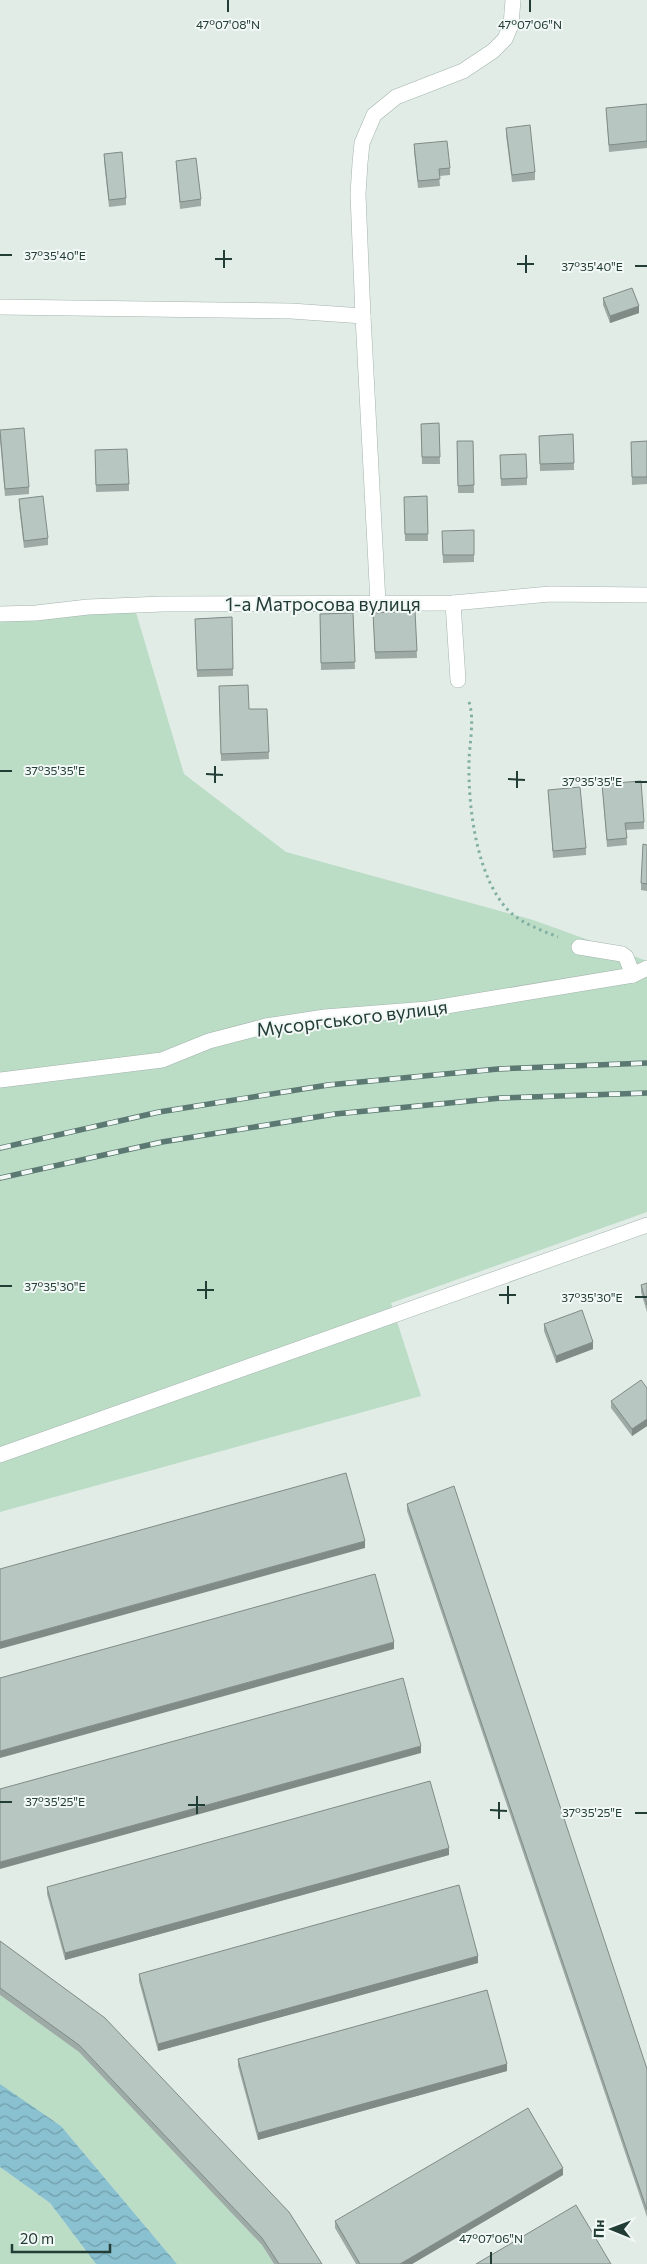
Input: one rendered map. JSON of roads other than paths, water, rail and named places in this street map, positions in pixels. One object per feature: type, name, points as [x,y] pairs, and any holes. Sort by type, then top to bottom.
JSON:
[{"type":"street","points":[[378,603],[358,194],[362,143],[374,116],[396,97],[463,71],[493,51],[505,39],[508,32],[514,0]]},
{"type":"street","points":[[0,307],[291,311],[363,316]]},
{"type":"street","name":"1-а Матросова вулиця","points":[[0,614],[36,613],[88,607],[163,604],[453,603],[550,594],[647,594]]},
{"type":"street","points":[[453,603],[458,680]]},
{"type":"street","points":[[579,947],[622,954],[626,957],[633,975]]},
{"type":"street","name":"Мусоргського вулиця","points":[[0,1080],[162,1060],[209,1041],[266,1026],[325,1017],[428,1009],[633,975],[647,968]]},
{"type":"street","points":[[0,1455],[647,1225]]},
{"type":"water","points":[[0,2084],[61,2126],[177,2264],[96,2264],[50,2203],[0,2167]]},
{"type":"railway","points":[[0,1148],[159,1112],[328,1085],[498,1069],[647,1063]]},
{"type":"railway","points":[[0,1178],[162,1142],[335,1114],[501,1098],[647,1093]]}]
